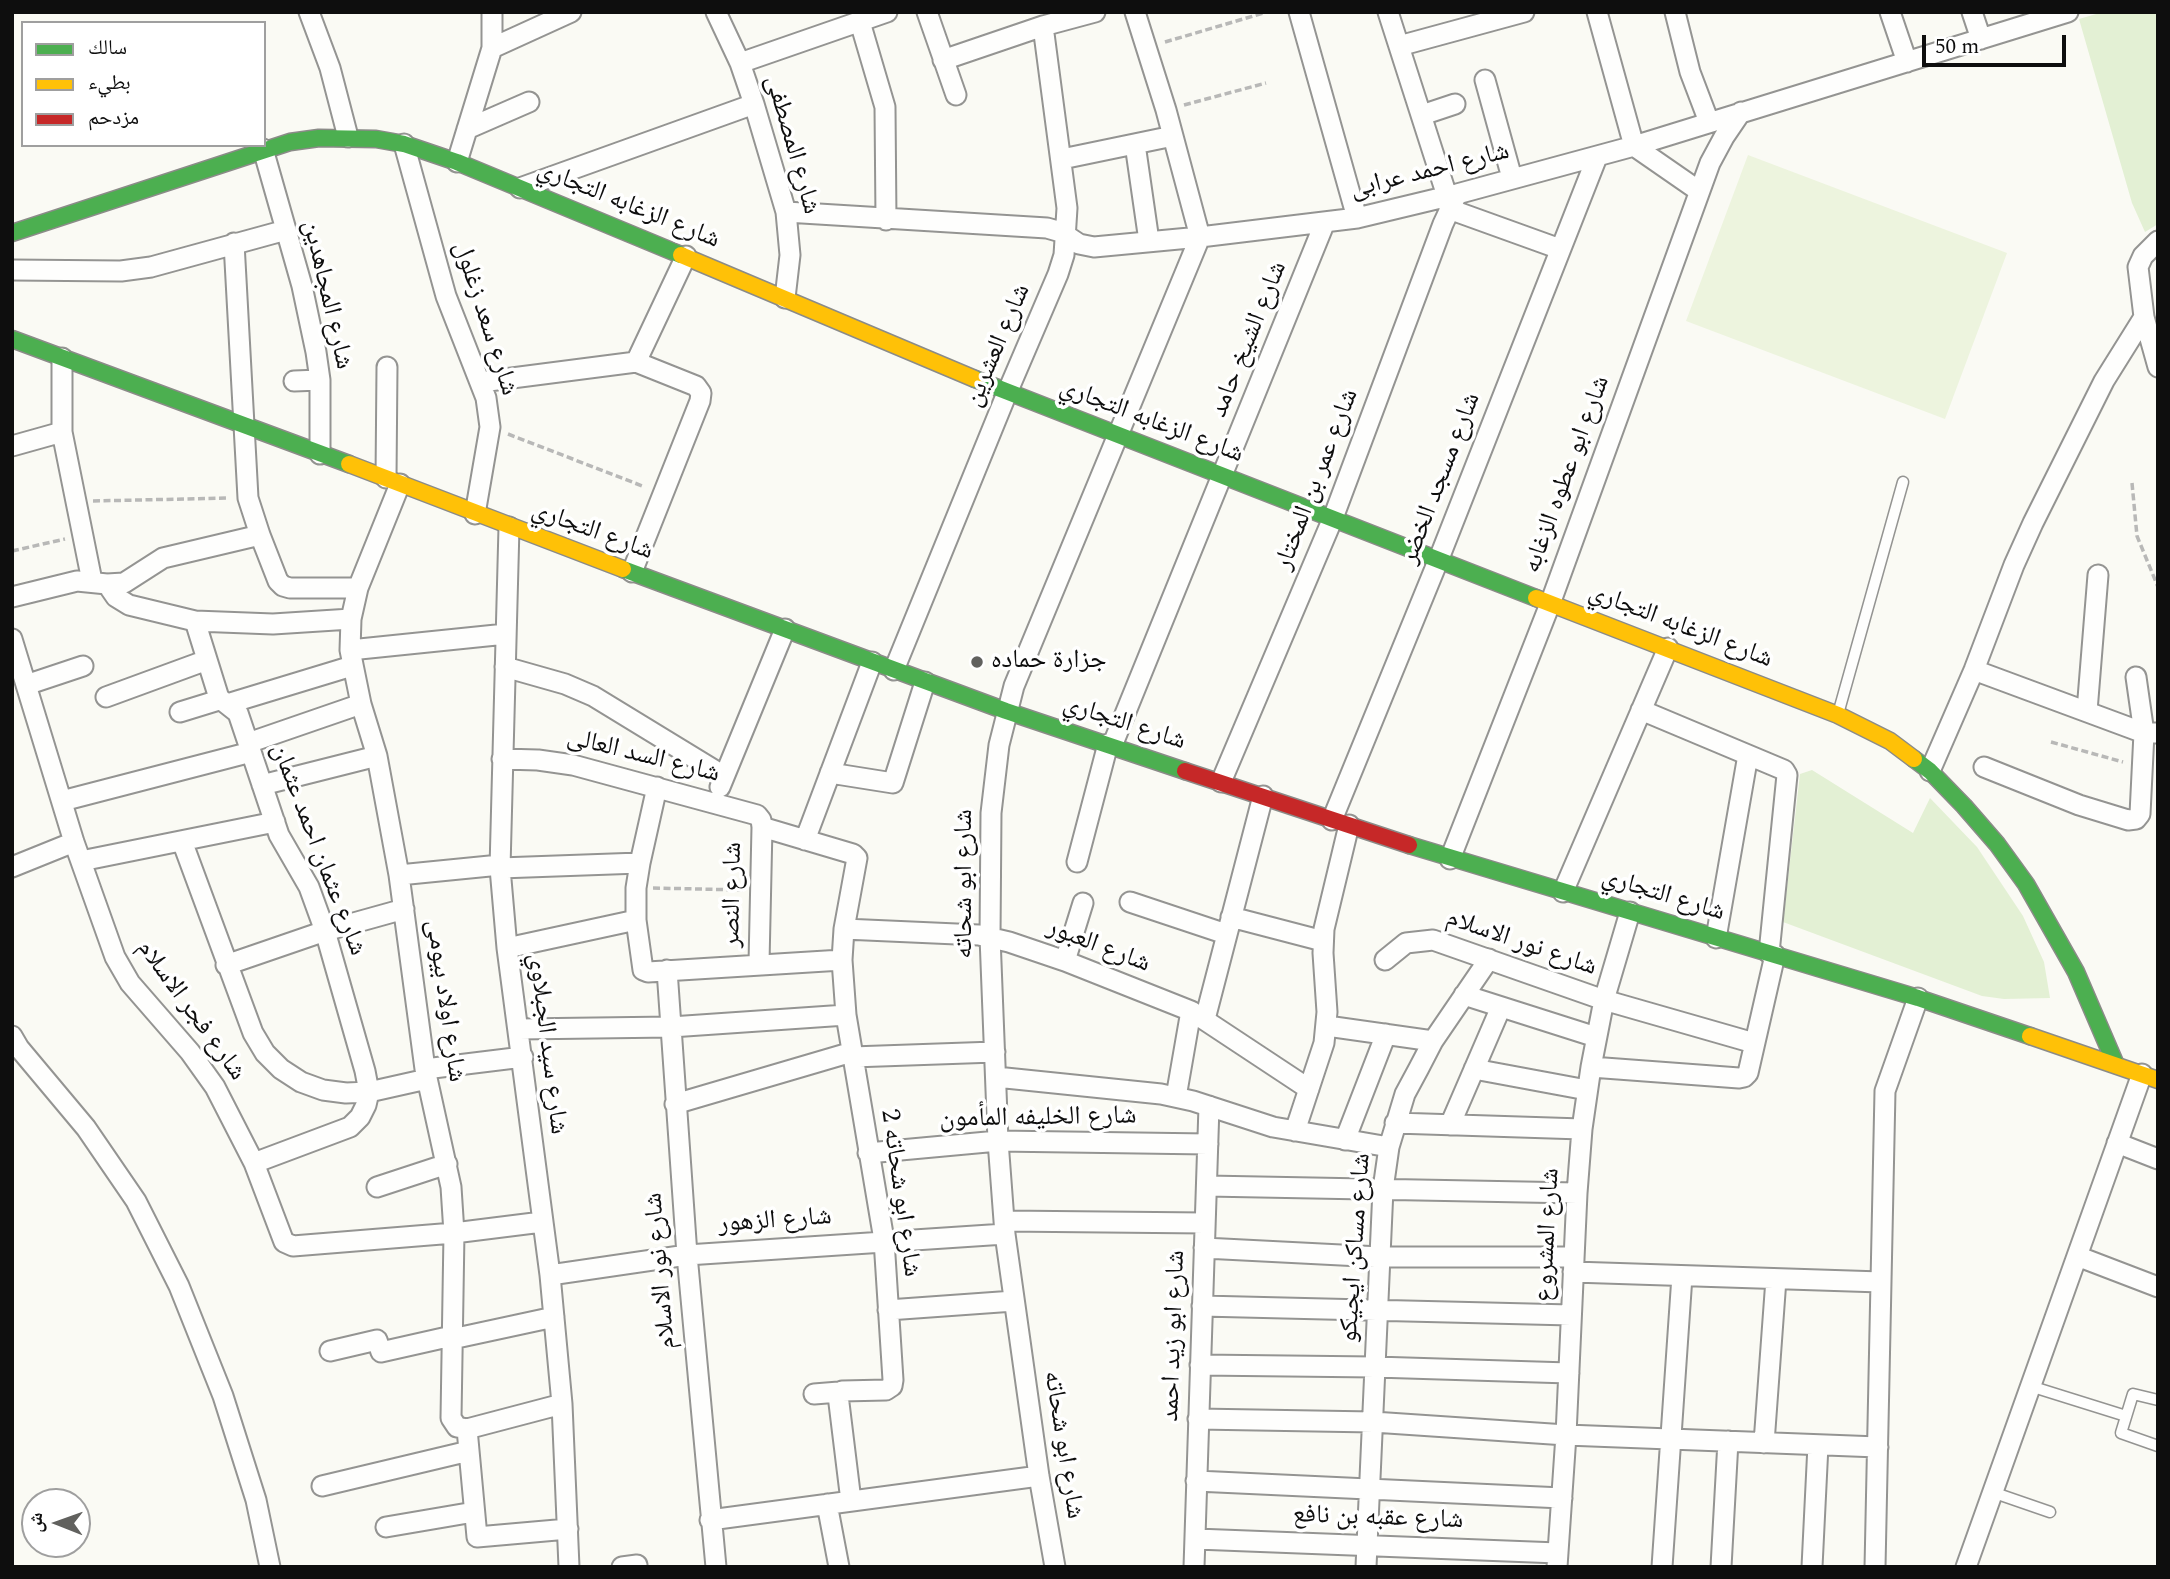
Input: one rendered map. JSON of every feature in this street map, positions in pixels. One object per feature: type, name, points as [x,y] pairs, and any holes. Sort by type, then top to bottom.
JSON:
[{"type":"street","points":[[309,12],[330,68],[348,137]]},
{"type":"street","points":[[457,162],[492,48],[492,12]]},
{"type":"street","points":[[492,48],[571,12]]},
{"type":"street","name":"شارع المصطفى","points":[[716,12],[740,63],[786,212],[790,255],[786,298]]},
{"type":"street","points":[[927,12],[956,96]]},
{"type":"street","points":[[943,60],[1072,15],[1095,12]]},
{"type":"street","points":[[1135,12],[1166,110],[1200,237]]},
{"type":"street","points":[[1299,12],[1357,218]]},
{"type":"street","points":[[1388,12],[1451,200],[1560,248]]},
{"type":"street","points":[[1399,46],[1524,12]]},
{"type":"street","points":[[1597,12],[1634,146],[1699,191]]},
{"type":"street","points":[[1675,12],[1686,59],[1709,122]]},
{"type":"street","points":[[1890,12],[1907,62]]},
{"type":"street","points":[[1972,12],[1981,39]]},
{"type":"street","name":"شارع احمد عرابى","points":[[786,212],[1047,228],[1061,232],[1079,244],[1094,247],[1357,218],[1451,200],[1512,178],[1634,146],[2068,12]]},
{"type":"street","points":[[740,63],[875,16],[885,107],[886,219]]},
{"type":"street","name":"شارع العشرين","points":[[894,670],[1058,274],[1067,236],[1062,159],[1043,26]]},
{"type":"street","points":[[1485,80],[1512,178]]},
{"type":"street","points":[[467,130],[530,102]]},
{"type":"street","points":[[520,188],[754,104]]},
{"type":"street","points":[[1422,115],[1455,104]]},
{"type":"street","name":"شارع ابو عطوه الزغابه","points":[[1450,859],[1549,604],[1699,191],[1719,146],[1741,113]]},
{"type":"street","points":[[1062,159],[1173,136]]},
{"type":"street","name":"شارع الزغابه التجاري","points":[[12,233],[263,149],[319,138],[348,137],[404,144],[457,162],[1007,393],[1668,648],[1838,715],[1890,741],[1930,771],[1964,806],[1997,844],[2026,884],[2076,972],[2116,1065]]},
{"type":"street","name":"شارع سعد زغلول","points":[[404,144],[446,296],[486,398],[490,427],[475,514]]},
{"type":"street","points":[[1135,144],[1149,241]]},
{"type":"street","name":"شارع المجاهدين","points":[[263,149],[304,297],[320,380],[320,454]]},
{"type":"street","name":"شارع مسجد الخضر","points":[[1294,1131],[1324,1043],[1327,1026],[1323,941],[1340,822],[1438,561],[1597,157]]},
{"type":"street","name":"شارع عمر بن المختار","points":[[1221,782],[1333,518],[1451,200]]},
{"type":"street","name":"شارع الشيخ حامد","points":[[1077,862],[1110,745],[1223,477],[1325,222]]},
{"type":"street","points":[[12,270],[121,271],[151,267],[286,230]]},
{"type":"street","name":"شارع ابو شحاته","points":[[1055,1567],[1039,1476],[1004,1227],[990,937],[991,813],[994,779],[1006,711],[1014,686],[1200,237]]},
{"type":"street","points":[[2158,242],[2143,256],[2138,267],[2144,317],[2158,367]]},
{"type":"street","points":[[234,243],[248,498],[260,535],[278,581],[283,586],[290,589],[358,588]]},
{"type":"street","points":[[636,362],[686,256]]},
{"type":"street","points":[[1930,771],[2033,523],[2104,381],[2144,317]]},
{"type":"street","name":"شارع التجاري","points":[[12,339],[1006,711],[1450,859],[1918,998],[2150,1077]]},
{"type":"street","points":[[62,358],[62,432],[81,535],[100,583],[129,605],[195,621],[273,624],[351,619]]},
{"type":"street","points":[[481,382],[636,362],[696,386],[701,393],[700,401],[632,572]]},
{"type":"street","points":[[387,367],[393,481]]},
{"type":"street","points":[[294,381],[320,380]]},
{"type":"street","points":[[12,446],[62,432]]},
{"type":"street","name":"شارع اولاد بيومى","points":[[393,481],[358,588],[351,619],[351,658],[361,704],[377,756],[399,875],[426,1074],[447,1164],[454,1233],[451,1418],[457,1427],[467,1429]]},
{"type":"street","name":"شارع سيد الجبلاوي","points":[[509,527],[500,867],[550,1275],[562,1404],[569,1567]]},
{"type":"street","points":[[12,597],[77,581],[124,583],[163,558],[260,535]]},
{"type":"street","points":[[2087,711],[2098,575]]},
{"type":"street","name":"شارع عثمان احمد عثمان","points":[[195,621],[223,702],[237,710],[275,822],[286,848],[309,887],[325,931],[369,1092]]},
{"type":"street","points":[[715,802],[785,629]]},
{"type":"street","points":[[180,712],[223,702],[351,658],[506,634]]},
{"type":"street","name":"شارع فجر الاسلام","points":[[13,646],[74,842],[109,942],[122,970],[139,995],[203,1069],[226,1105],[254,1163],[284,1242],[289,1246],[454,1233],[542,1222]]},
{"type":"street","points":[[1563,892],[1668,648]]},
{"type":"street","points":[[106,696],[207,660]]},
{"type":"street","points":[[762,827],[805,840],[872,662]]},
{"type":"street","points":[[26,685],[83,666]]},
{"type":"street","points":[[505,667],[565,684],[593,696],[724,776]]},
{"type":"street","points":[[1974,670],[2151,733]]},
{"type":"street","points":[[1984,767],[2079,805],[2132,820],[2140,814],[2143,767],[2151,733],[2136,677]]},
{"type":"street","points":[[830,773],[893,783],[925,682]]},
{"type":"street","points":[[62,801],[250,748],[361,704]]},
{"type":"street","points":[[1591,1067],[1739,1078],[1748,1073],[1772,954],[1788,779],[1784,770],[1641,710]]},
{"type":"street","points":[[1716,938],[1748,755]]},
{"type":"street","points":[[262,785],[377,756]]},
{"type":"street","name":"شارع السد العالى","points":[[502,758],[573,765],[715,802],[757,814],[762,827]]},
{"type":"street","points":[[657,787],[636,888],[641,967],[648,972],[759,963],[842,960]]},
{"type":"street","points":[[1176,1097],[1198,1015],[1229,926],[1263,796]]},
{"type":"street","points":[[81,861],[275,822]]},
{"type":"street","name":"شارع النصر","points":[[759,963],[762,827]]},
{"type":"street","name":"شارع ابو شحاته 2","points":[[805,840],[853,854],[857,858],[844,929],[842,960],[846,1015],[884,1240],[892,1386],[887,1390],[839,1392]]},
{"type":"street","points":[[182,841],[253,1033],[265,1053],[281,1069],[301,1082],[323,1090],[369,1092],[426,1074],[523,1056]]},
{"type":"street","points":[[12,867],[74,842]]},
{"type":"street","points":[[399,875],[500,867],[640,863]]},
{"type":"street","points":[[1130,902],[1229,926],[1323,941]]},
{"type":"street","points":[[1065,961],[1083,903]]},
{"type":"street","points":[[226,965],[325,931],[404,909]]},
{"type":"street","name":"شارع المشروع","points":[[1558,1560],[1577,1193],[1587,1090],[1604,1000],[1630,912]]},
{"type":"street","points":[[508,948],[636,920]]},
{"type":"street","name":"شارع العبور","points":[[844,929],[990,937],[1065,961],[1198,1015],[1308,1089]]},
{"type":"street","name":"شارع نور الاسلام","points":[[1385,960],[1406,943],[1424,940],[1441,942],[1604,1000],[1754,1043]]},
{"type":"street","name":"شارع مساكن ايجيكو","points":[[1366,1567],[1383,1189],[1389,1147],[1405,1094],[1433,1041],[1489,959]]},
{"type":"street","name":"شارع نور الاسلام","points":[[667,970],[674,1104],[716,1567]]},
{"type":"street","points":[[1464,995],[1596,1037]]},
{"type":"street","points":[[1875,1567],[1885,1091],[1918,998]]},
{"type":"street","points":[[1450,1125],[1501,1007]]},
{"type":"street","points":[[519,1029],[671,1027],[846,1015]]},
{"type":"street","points":[[1327,1026],[1433,1041]]},
{"type":"street","points":[[1345,1140],[1386,1034]]},
{"type":"street","points":[[12,1036],[86,1128],[136,1200],[179,1286],[227,1409],[256,1500],[270,1567]]},
{"type":"street","points":[[674,1104],[852,1055],[995,1052]]},
{"type":"street","points":[[1474,1069],[1587,1090]]},
{"type":"street","points":[[996,1077],[1176,1097],[1251,1122],[1389,1147]]},
{"type":"street","points":[[1966,1567],[2117,1143],[2150,1077]]},
{"type":"street","points":[[254,1163],[350,1127],[360,1117],[369,1092]]},
{"type":"street","name":"شارع ابو زيد احمد","points":[[1194,1567],[1209,1106]]},
{"type":"street","points":[[1395,1123],[1583,1129]]},
{"type":"street","name":"شارع الخليفه المأمون","points":[[868,1153],[998,1141],[1208,1144]]},
{"type":"street","points":[[2117,1143],[2158,1159]]},
{"type":"street","points":[[377,1187],[447,1164]]},
{"type":"street","points":[[1207,1185],[1577,1193]]},
{"type":"street","name":"شارع الزهور","points":[[550,1275],[687,1255],[884,1240],[1004,1227],[1205,1223]]},
{"type":"street","points":[[1204,1248],[1574,1265],[1682,1276],[1881,1282]]},
{"type":"street","points":[[2077,1256],[2158,1287]]},
{"type":"street","points":[[1662,1567],[1682,1276]]},
{"type":"street","points":[[1764,1443],[1776,1279]]},
{"type":"street","points":[[888,1310],[1014,1301]]},
{"type":"street","points":[[1202,1306],[1571,1315]]},
{"type":"street","points":[[330,1351],[377,1340],[381,1352],[554,1317]]},
{"type":"street","points":[[1200,1365],[1569,1373]]},
{"type":"street","points":[[814,1394],[839,1392],[851,1501]]},
{"type":"street","points":[[562,1404],[467,1429],[478,1537],[568,1529]]},
{"type":"street","points":[[1198,1419],[1373,1422],[1566,1435],[1878,1447]]},
{"type":"street","points":[[1721,1567],[1728,1441]]},
{"type":"street","points":[[1812,1567],[1818,1445]]},
{"type":"street","points":[[322,1486],[469,1451]]},
{"type":"street","points":[[710,1520],[1039,1476]]},
{"type":"street","points":[[1196,1481],[1562,1498]]},
{"type":"street","points":[[827,1504],[839,1567]]},
{"type":"street","points":[[386,1527],[474,1511]]},
{"type":"street","name":"شارع عقبه بن نافع","points":[[1196,1539],[1367,1545],[1558,1560]]},
{"type":"lane","points":[[1838,715],[1903,482]]},
{"type":"lane","points":[[2030,1386],[2126,1416]]},
{"type":"lane","points":[[2158,1400],[2135,1393],[2122,1434],[2158,1446]]},
{"type":"lane","points":[[1992,1492],[2050,1512]]},
{"type":"path","points":[[1146,48],[1267,12]]},
{"type":"path","points":[[1166,110],[1266,83]]},
{"type":"path","points":[[490,427],[663,494]]},
{"type":"path","points":[[2132,483],[2137,536],[2158,587]]},
{"type":"path","points":[[75,501],[248,498]]},
{"type":"path","points":[[12,551],[81,535]]},
{"type":"path","points":[[2051,742],[2143,767]]},
{"type":"path","points":[[636,888],[761,891]]},
{"type":"green space","points":[[2103,12],[2158,12],[2158,224],[2145,232],[2132,203],[2079,19]]},
{"type":"green space","points":[[1748,155],[2007,253],[1945,419],[1686,321]]},
{"type":"green space","points":[[1812,770],[1913,833],[1930,798],[1977,847],[2023,916],[2044,962],[2050,998],[2004,999],[1982,996],[1783,922],[1800,774]]},
{"type":"traffic: fast","points":[[12,233],[290,142],[319,138],[376,139],[404,144],[457,162],[681,255]]},
{"type":"traffic: fast","points":[[12,339],[349,464]]},
{"type":"traffic: fast","points":[[975,379],[1536,598]]},
{"type":"traffic: fast","points":[[623,569],[1006,711],[1185,771]]},
{"type":"traffic: fast","points":[[1914,759],[1930,771],[1964,806],[1997,844],[2026,884],[2076,972],[2116,1065]]},
{"type":"traffic: fast","points":[[1409,845],[1918,998],[2030,1036]]},
{"type":"traffic: slow","points":[[681,255],[975,379]]},
{"type":"traffic: slow","points":[[349,464],[623,569]]},
{"type":"traffic: slow","points":[[1536,598],[1838,715],[1890,741],[1914,759]]},
{"type":"traffic: slow","points":[[2030,1036],[2158,1080]]},
{"type":"traffic: jam","points":[[1185,771],[1409,845]]},
{"type":"place","name":"جزارة حماده","points":[[977,662]]}]
